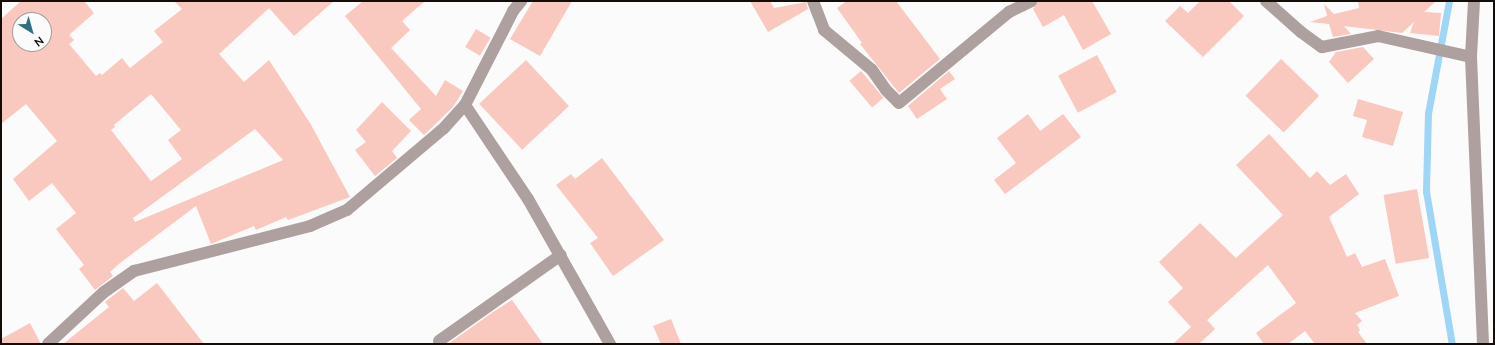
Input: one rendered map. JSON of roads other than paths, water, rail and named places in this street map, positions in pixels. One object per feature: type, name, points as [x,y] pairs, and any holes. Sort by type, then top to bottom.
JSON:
[{"type":"street","points":[[48,344],[104,292],[134,271],[310,226],[347,210],[444,128],[465,105],[513,11],[521,1]]},
{"type":"street","points":[[813,1],[824,30],[872,70],[899,104],[1009,12],[1032,1]]},
{"type":"street","points":[[1266,1],[1301,32],[1322,47],[1378,36],[1408,41],[1471,57]]},
{"type":"street","points":[[1474,1],[1471,57],[1483,344]]},
{"type":"street","points":[[465,105],[528,199],[610,344]]},
{"type":"street","points":[[440,341],[561,255]]},
{"type":"waterway","points":[[1449,1],[1428,113],[1426,191],[1452,344]]}]
